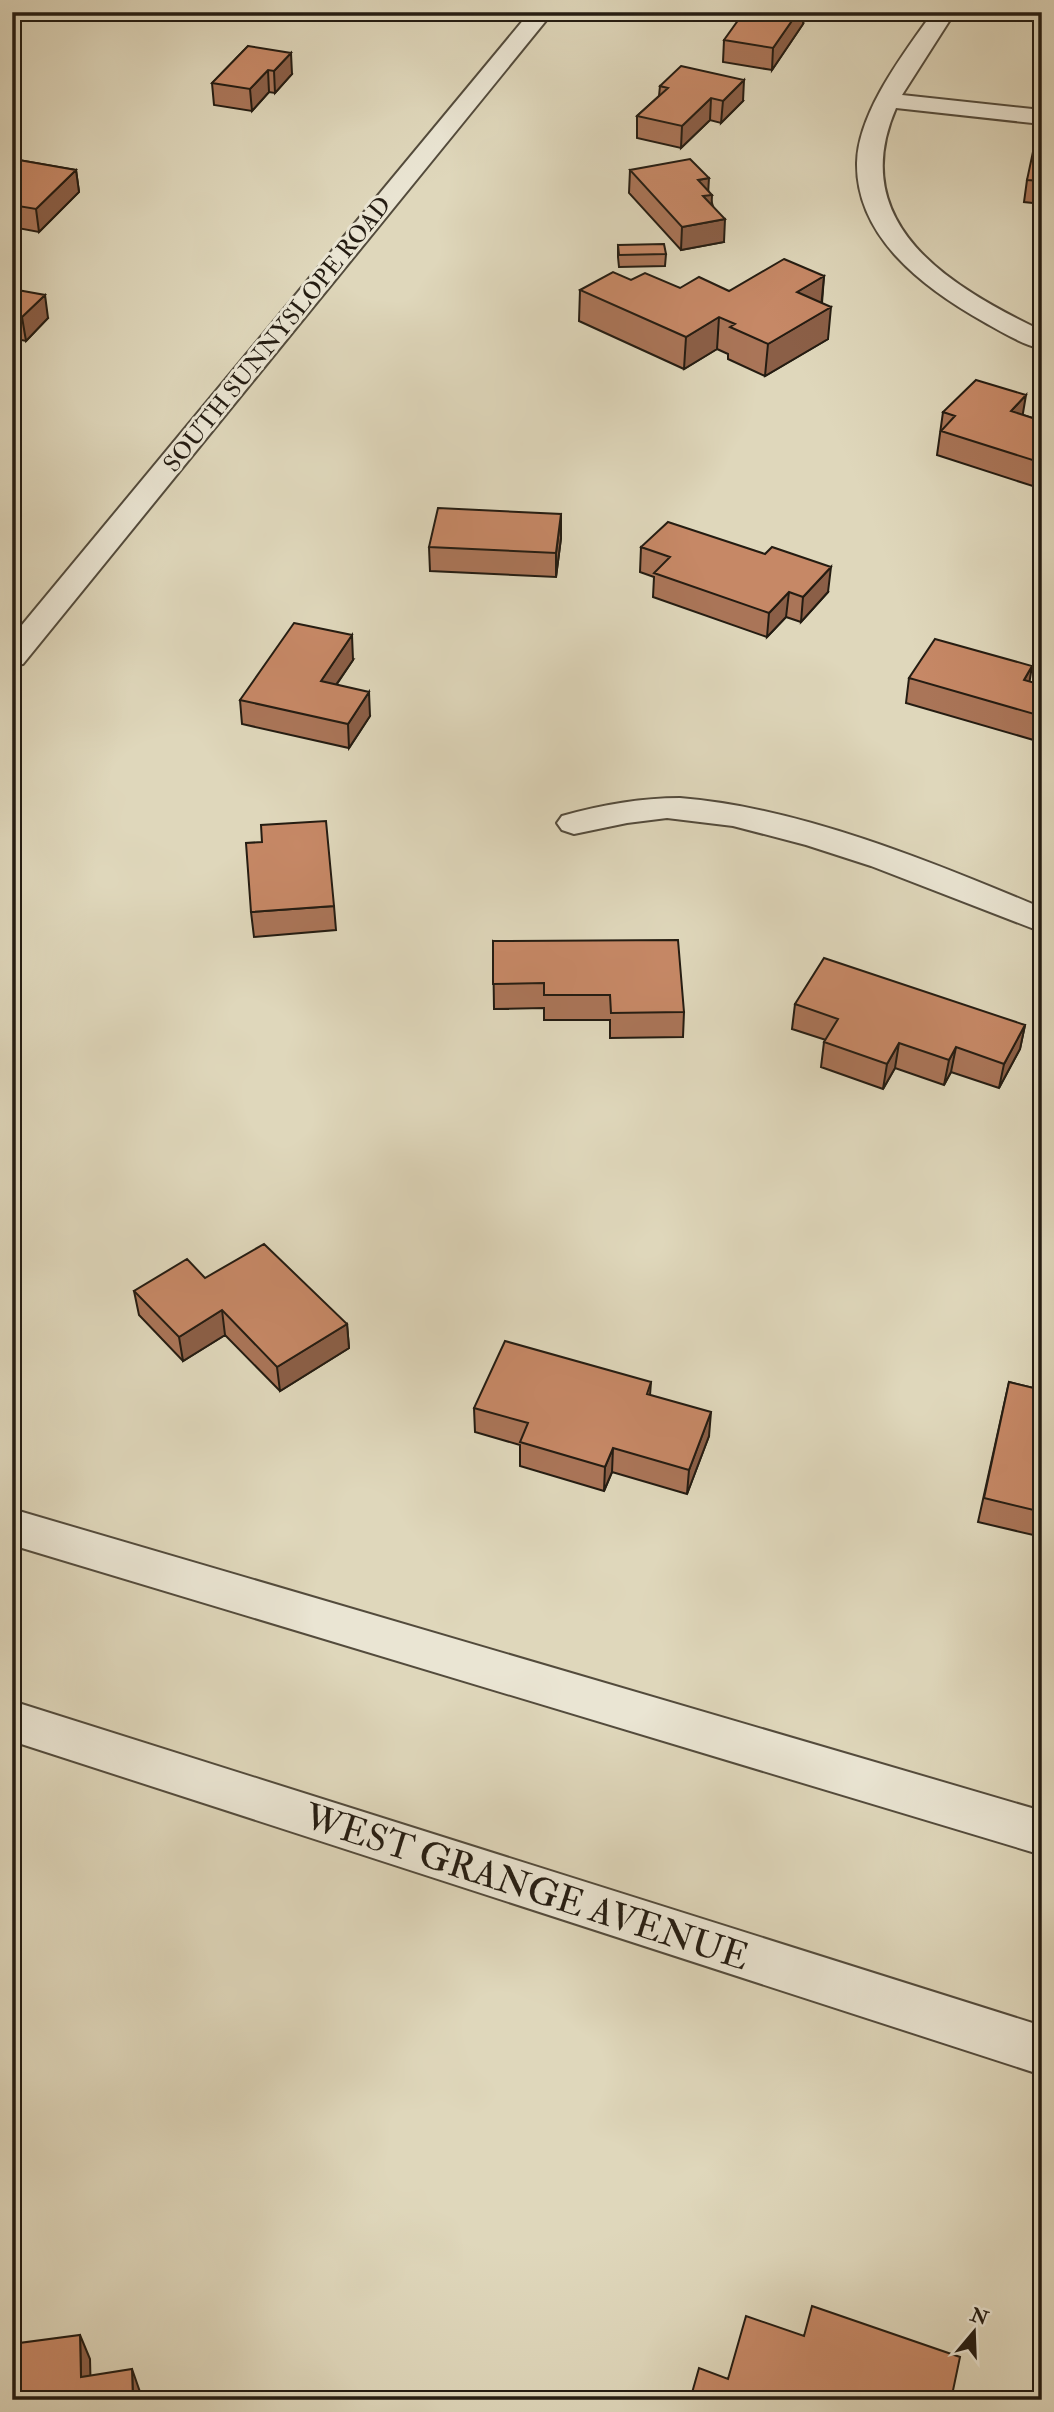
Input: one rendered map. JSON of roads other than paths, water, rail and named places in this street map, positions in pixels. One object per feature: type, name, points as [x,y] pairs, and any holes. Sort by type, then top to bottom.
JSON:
[{"type":"street","name":"SOUTH SUNNYSLOPE ROAD","points":[[12,657],[542,12]]},
{"type":"street","points":[[944,12],[877,124],[870,155],[871,183],[877,209],[893,238],[925,272],[956,296],[1003,323],[1042,341]]},
{"type":"street","points":[[889,100],[1042,117]]},
{"type":"street","points":[[574,822],[635,810],[680,808],[733,815],[838,842],[941,878],[1042,921]]},
{"type":"street","points":[[12,1527],[1042,1833]]},
{"type":"street","name":"WEST GRANGE AVENUE","points":[[12,1721],[1042,2051]]}]
